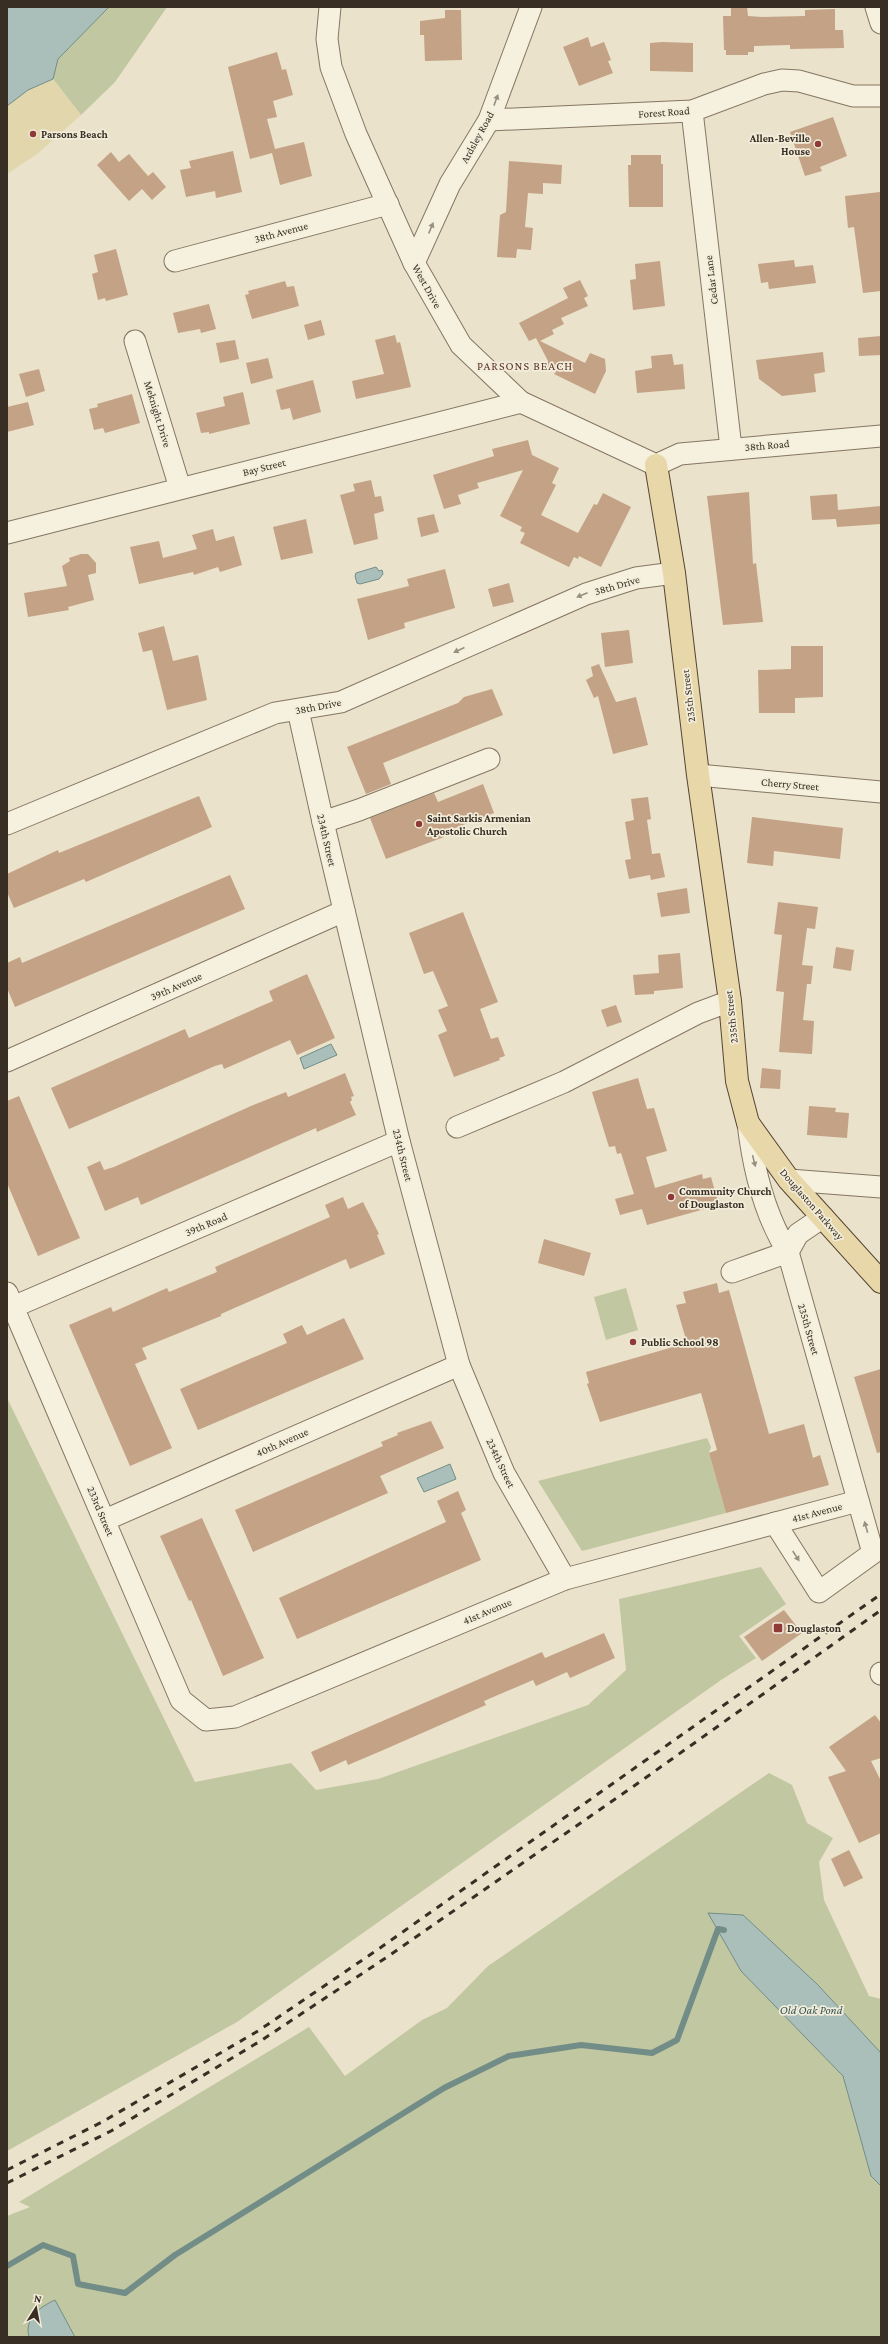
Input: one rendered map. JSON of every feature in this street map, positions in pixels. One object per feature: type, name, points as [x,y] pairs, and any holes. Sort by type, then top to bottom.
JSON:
[{"type":"main road","name":"235th Street","points":[[656,465],[674,574],[698,775],[730,1002],[737,1081],[748,1123]]},
{"type":"main road","name":"Douglaston Parkway","points":[[748,1123],[789,1180],[881,1282]]},
{"type":"street","name":"West Drive","points":[[330,7],[328,39],[331,67],[356,134],[414,263],[461,345],[521,402],[656,465]]},
{"type":"street","name":"Ardsley Road","points":[[414,263],[450,184],[489,120],[531,7]]},
{"type":"street","points":[[876,7],[881,23]]},
{"type":"street","name":"Forest Road","points":[[489,120],[692,111],[764,84],[782,80],[798,81],[853,96],[881,96]]},
{"type":"street","name":"Cedar Lane","points":[[692,111],[731,448]]},
{"type":"street","name":"38th Avenue","points":[[174,261],[388,204]]},
{"type":"street","name":"Meknight Drive","points":[[135,341],[180,488]]},
{"type":"street","name":"Bay Street","points":[[7,533],[521,402]]},
{"type":"street","name":"38th Road","points":[[656,465],[680,454],[731,448],[881,436]]},
{"type":"street","name":"38th Drive","points":[[7,824],[275,713],[341,702],[586,594],[636,578],[674,574]]},
{"type":"street","name":"234th Street","points":[[298,710],[322,822],[399,1141],[459,1365],[504,1474],[565,1579]]},
{"type":"street","points":[[322,822],[359,810],[489,759]]},
{"type":"street","name":"Cherry Street","points":[[698,775],[881,792]]},
{"type":"street","name":"39th Avenue","points":[[7,1061],[344,911]]},
{"type":"street","points":[[457,1126],[564,1082],[698,1013],[730,1002]]},
{"type":"street","name":"235th Street","points":[[748,1123],[752,1159],[775,1232],[788,1252],[873,1553]]},
{"type":"street","name":"39th Road","points":[[10,1300],[399,1141]]},
{"type":"street","points":[[789,1180],[881,1187]]},
{"type":"street","points":[[732,1272],[788,1252],[798,1234],[823,1217]]},
{"type":"street","name":"233rd Street","points":[[10,1300],[106,1520],[181,1700],[206,1720]]},
{"type":"street","name":"40th Avenue","points":[[106,1520],[459,1365]]},
{"type":"street","name":"41st Avenue","points":[[206,1720],[235,1717],[565,1579],[858,1501]]},
{"type":"street","name":"41st Avenue","points":[[776,1523],[819,1592],[873,1553]]},
{"type":"green space","points":[[7,7],[167,7],[115,82],[81,115],[53,79],[28,90],[7,106]]},
{"type":"green space","points":[[626,1288],[638,1330],[606,1340],[594,1297]]},
{"type":"green space","points":[[7,1398],[195,1782],[291,1763],[316,1790],[378,1779],[588,1705],[626,1670],[619,1599],[761,1567],[786,1604],[739,1636],[756,1658],[721,1680],[237,2022],[7,2151]]},
{"type":"green space","points":[[707,1438],[711,1447],[709,1453],[726,1513],[582,1551],[538,1481]]},
{"type":"green space","points":[[769,1773],[792,1785],[807,1823],[833,1838],[819,1862],[824,1900],[869,1996],[881,1999],[881,2337],[7,2337],[7,2216],[30,2207],[19,2202],[309,2027],[345,2076],[422,2020],[447,2008],[488,1966]]},
{"type":"sand","name":"Parsons Beach","points":[[53,79],[81,115],[37,154],[7,174],[7,106],[28,90]]},
{"type":"water","points":[[7,7],[109,7],[58,59],[53,79],[28,90],[7,106]]},
{"type":"water","points":[[376,567],[379,571],[382,570],[383,574],[379,579],[360,584],[357,583],[355,576],[356,573]]},
{"type":"water","points":[[331,1044],[337,1055],[304,1069],[300,1058]]},
{"type":"water","points":[[450,1464],[456,1479],[424,1492],[417,1478]]},
{"type":"water","name":"Old Oak Pond","points":[[708,1913],[743,1915],[817,1984],[881,2053],[881,2186],[871,2176],[843,2076],[741,1971]]},
{"type":"water","points":[[55,2300],[75,2337],[29,2337],[29,2324],[34,2314]]},
{"type":"building","points":[[731,7],[747,7],[748,16],[762,17],[805,16],[805,10],[835,9],[835,30],[843,30],[844,48],[790,49],[790,45],[754,46],[754,52],[748,52],[748,55],[726,55],[726,50],[724,50],[723,16],[731,16]]},
{"type":"building","points":[[445,10],[461,10],[462,60],[425,61],[424,35],[420,35],[420,21],[445,18]]},
{"type":"building","points":[[588,37],[591,47],[604,42],[611,60],[608,61],[613,73],[579,86],[563,47]]},
{"type":"building","points":[[650,43],[693,43],[693,72],[650,71]]},
{"type":"building","points":[[277,52],[282,70],[286,69],[293,95],[273,101],[277,117],[267,119],[275,149],[304,142],[312,176],[280,185],[272,153],[250,159],[228,67]]},
{"type":"building","name":"Allen-Beville House","points":[[833,117],[847,156],[820,167],[822,171],[805,176],[790,132]]},
{"type":"building","points":[[233,151],[242,192],[216,198],[215,191],[186,197],[180,170],[191,168],[189,161]]},
{"type":"building","points":[[111,152],[119,162],[129,154],[148,176],[153,172],[166,187],[152,200],[142,189],[129,201],[97,165]]},
{"type":"building","points":[[631,155],[661,155],[661,164],[663,164],[663,207],[629,207],[628,165],[631,165]]},
{"type":"building","points":[[509,161],[562,165],[561,184],[543,183],[543,194],[528,193],[525,227],[533,228],[531,250],[517,249],[516,258],[497,257],[500,215],[506,212]]},
{"type":"building","points":[[880,192],[881,291],[863,293],[854,227],[848,228],[845,196]]},
{"type":"building","points":[[116,249],[128,295],[106,301],[105,298],[98,300],[92,274],[98,272],[94,255]]},
{"type":"building","points":[[794,260],[795,267],[813,265],[816,283],[769,289],[768,282],[761,283],[758,264]]},
{"type":"building","points":[[660,261],[665,306],[633,310],[630,280],[636,279],[635,264]]},
{"type":"building","points":[[580,280],[588,296],[584,298],[588,306],[561,318],[564,324],[552,330],[554,334],[540,341],[585,363],[590,353],[605,359],[606,371],[595,394],[554,374],[556,372],[545,367],[548,361],[536,338],[529,341],[519,323],[568,298],[563,288]]},
{"type":"building","points":[[285,281],[287,287],[294,286],[299,306],[252,319],[245,295],[249,294],[248,291]]},
{"type":"building","points":[[209,304],[216,329],[201,333],[200,329],[178,333],[173,313]]},
{"type":"building","points":[[321,320],[325,335],[308,340],[304,325]]},
{"type":"building","points":[[395,335],[397,343],[400,342],[411,387],[356,399],[352,381],[384,374],[375,340]]},
{"type":"building","points":[[881,336],[881,355],[859,356],[858,338]]},
{"type":"building","points":[[235,340],[239,359],[220,363],[216,343]]},
{"type":"building","points":[[823,352],[825,372],[814,374],[816,392],[782,396],[759,379],[756,360]]},
{"type":"building","points":[[672,354],[674,365],[683,364],[685,389],[637,393],[635,371],[652,368],[651,356]]},
{"type":"building","points":[[268,358],[273,378],[251,384],[246,363]]},
{"type":"building","points":[[39,369],[45,391],[26,397],[19,374]]},
{"type":"building","points":[[313,380],[321,412],[293,420],[290,408],[281,410],[276,390]]},
{"type":"building","points":[[243,392],[250,424],[209,434],[209,432],[201,433],[196,413],[225,406],[223,397]]},
{"type":"building","points":[[132,394],[140,423],[105,433],[103,428],[94,430],[89,409],[98,407],[97,404]]},
{"type":"building","points":[[28,402],[34,425],[7,432],[7,407]]},
{"type":"building","points":[[528,440],[532,455],[559,468],[552,483],[556,485],[541,515],[578,533],[594,504],[597,505],[603,493],[631,507],[601,567],[579,556],[578,559],[574,557],[569,567],[520,543],[525,533],[520,531],[522,527],[500,516],[523,470],[477,483],[479,488],[458,495],[461,504],[444,509],[433,475],[494,456],[492,449]]},
{"type":"building","points":[[371,480],[375,497],[381,496],[384,511],[374,514],[378,539],[354,545],[340,495],[355,491],[353,484]]},
{"type":"building","points":[[749,492],[753,564],[756,563],[763,622],[723,625],[707,496]]},
{"type":"building","points":[[837,494],[838,510],[881,506],[881,524],[837,527],[836,519],[812,520],[810,496]]},
{"type":"building","points":[[434,514],[439,532],[421,537],[417,518]]},
{"type":"building","points":[[306,519],[313,553],[281,560],[273,527]]},
{"type":"building","points":[[213,529],[216,541],[234,536],[242,565],[220,572],[218,567],[194,575],[193,572],[139,584],[130,547],[159,541],[163,558],[197,549],[192,535]]},
{"type":"building","points":[[81,554],[88,554],[96,563],[96,573],[88,575],[94,600],[68,607],[69,610],[28,617],[24,593],[67,586],[62,566],[70,561],[69,558]]},
{"type":"building","points":[[445,569],[455,608],[404,623],[405,628],[368,640],[357,599],[409,586],[407,579]]},
{"type":"building","points":[[509,583],[514,602],[493,607],[488,589]]},
{"type":"building","points":[[164,626],[173,661],[198,655],[207,700],[167,710],[152,650],[143,652],[138,633]]},
{"type":"building","points":[[629,630],[633,663],[605,667],[601,633]]},
{"type":"building","points":[[791,646],[823,646],[823,697],[795,698],[795,713],[759,713],[758,670],[791,669]]},
{"type":"building","points":[[599,664],[616,702],[636,697],[648,745],[613,754],[598,696],[594,698],[586,680],[593,676],[591,667]]},
{"type":"building","points":[[492,689],[503,715],[383,763],[391,784],[366,794],[347,747],[458,703],[464,697]]},
{"type":"building","name":"Saint Sarkis Armenian Apostolic Church","points":[[483,784],[494,813],[442,833],[444,837],[386,859],[370,818],[434,793],[438,802]]},
{"type":"building","points":[[199,796],[212,827],[86,882],[84,879],[14,908],[7,892],[7,874],[58,850],[59,853]]},
{"type":"building","points":[[648,797],[651,819],[647,820],[652,854],[660,853],[665,877],[651,880],[650,875],[629,879],[625,860],[631,859],[625,822],[634,820],[631,799]]},
{"type":"building","points":[[752,817],[843,828],[840,859],[774,851],[773,866],[747,863]]},
{"type":"building","points":[[230,875],[245,909],[15,1007],[7,988],[7,963],[20,957],[22,963]]},
{"type":"building","points":[[687,888],[690,913],[661,917],[657,893]]},
{"type":"building","points":[[778,902],[818,907],[815,929],[807,928],[802,965],[813,966],[811,984],[807,984],[803,1020],[814,1021],[812,1054],[779,1052],[784,992],[776,991],[782,935],[774,934]]},
{"type":"building","points":[[463,912],[498,1002],[480,1009],[491,1039],[498,1037],[505,1056],[499,1058],[500,1060],[454,1077],[438,1035],[447,1031],[438,1010],[448,1006],[433,971],[424,974],[409,933]]},
{"type":"building","points":[[836,947],[854,950],[851,971],[833,968]]},
{"type":"building","points":[[680,953],[683,988],[654,991],[654,994],[635,995],[633,975],[659,973],[658,955]]},
{"type":"building","points":[[307,974],[335,1038],[297,1055],[290,1040],[224,1069],[222,1064],[215,1066],[69,1129],[51,1088],[185,1029],[189,1038],[273,1001],[269,991]]},
{"type":"building","points":[[616,1005],[622,1022],[607,1027],[601,1010]]},
{"type":"building","points":[[762,1068],[781,1070],[780,1089],[760,1088]]},
{"type":"building","points":[[345,1073],[354,1096],[351,1097],[352,1100],[350,1102],[356,1115],[317,1132],[316,1128],[141,1205],[138,1197],[105,1211],[87,1167],[100,1161],[104,1170],[114,1167],[251,1106],[286,1092],[288,1097]]},
{"type":"building","points":[[638,1078],[647,1109],[654,1108],[667,1151],[646,1157],[655,1188],[702,1174],[703,1179],[711,1177],[718,1202],[711,1204],[712,1207],[647,1225],[642,1209],[620,1215],[615,1199],[634,1194],[621,1153],[617,1154],[615,1146],[609,1147],[592,1092]]},
{"type":"building","points":[[19,1096],[80,1238],[38,1256],[7,1183],[7,1101]]},
{"type":"building","points":[[809,1106],[836,1108],[835,1112],[849,1113],[847,1138],[807,1135]]},
{"type":"building","points":[[343,1197],[348,1209],[363,1202],[379,1234],[377,1235],[385,1254],[350,1269],[346,1259],[221,1314],[221,1316],[142,1348],[147,1359],[135,1364],[172,1448],[130,1466],[69,1325],[111,1307],[113,1312],[167,1288],[169,1292],[217,1272],[215,1267],[330,1217],[325,1205]]},
{"type":"building","points":[[544,1239],[591,1253],[584,1276],[538,1263]]},
{"type":"building","points":[[717,1283],[719,1293],[729,1290],[769,1434],[804,1424],[813,1458],[820,1455],[829,1485],[726,1513],[709,1453],[717,1450],[701,1393],[600,1422],[587,1384],[589,1383],[586,1372],[687,1343],[676,1305],[686,1303],[683,1292]]},
{"type":"building","points":[[344,1318],[364,1359],[198,1430],[180,1389],[287,1343],[283,1334],[302,1325],[307,1335]]},
{"type":"building","points":[[881,1369],[881,1452],[877,1453],[854,1377]]},
{"type":"building","points":[[431,1421],[444,1448],[380,1476],[388,1493],[253,1552],[235,1510],[383,1446],[381,1442],[398,1435],[397,1433]]},
{"type":"building","points":[[458,1491],[466,1510],[461,1513],[481,1560],[297,1639],[279,1598],[446,1522],[437,1501]]},
{"type":"building","points":[[202,1518],[264,1658],[223,1676],[191,1600],[189,1601],[160,1536]]},
{"type":"building","points":[[784,1610],[802,1633],[762,1661],[744,1637]]},
{"type":"building","points":[[604,1633],[615,1658],[570,1678],[567,1672],[536,1686],[533,1680],[484,1701],[486,1705],[348,1765],[346,1760],[320,1772],[311,1752],[542,1652],[545,1658]]},
{"type":"building","points":[[875,1715],[881,1723],[881,1758],[871,1761],[881,1781],[881,1833],[859,1843],[828,1777],[846,1771],[829,1747]]},
{"type":"building","points":[[849,1850],[863,1878],[844,1887],[831,1859]]},
{"type":"waterway","points":[[7,2266],[43,2245],[73,2256],[78,2284],[125,2293],[175,2255],[444,2088],[509,2056],[581,2045],[652,2053],[677,2040],[718,1929],[724,1930]]},
{"type":"railway","points":[[7,2170],[102,2122],[258,2031],[380,1948],[881,1594]]},
{"type":"railway","points":[[7,2183],[111,2131],[262,2040],[387,1957],[634,1786],[881,1610]]},
{"type":"place","name":"Parsons Beach","points":[[33,134]]},
{"type":"place","name":"Allen-Beville House","points":[[818,144]]},
{"type":"place","name":"Saint Sarkis Armenian Apostolic Church","points":[[419,824]]},
{"type":"place","name":"Community Church of Douglaston","points":[[671,1197]]},
{"type":"place","name":"Public School 98","points":[[633,1342]]},
{"type":"place","name":"Douglaston","points":[[778,1628]]},
{"type":"district","name":"PARSONS BEACH","points":[[525,366]]}]
